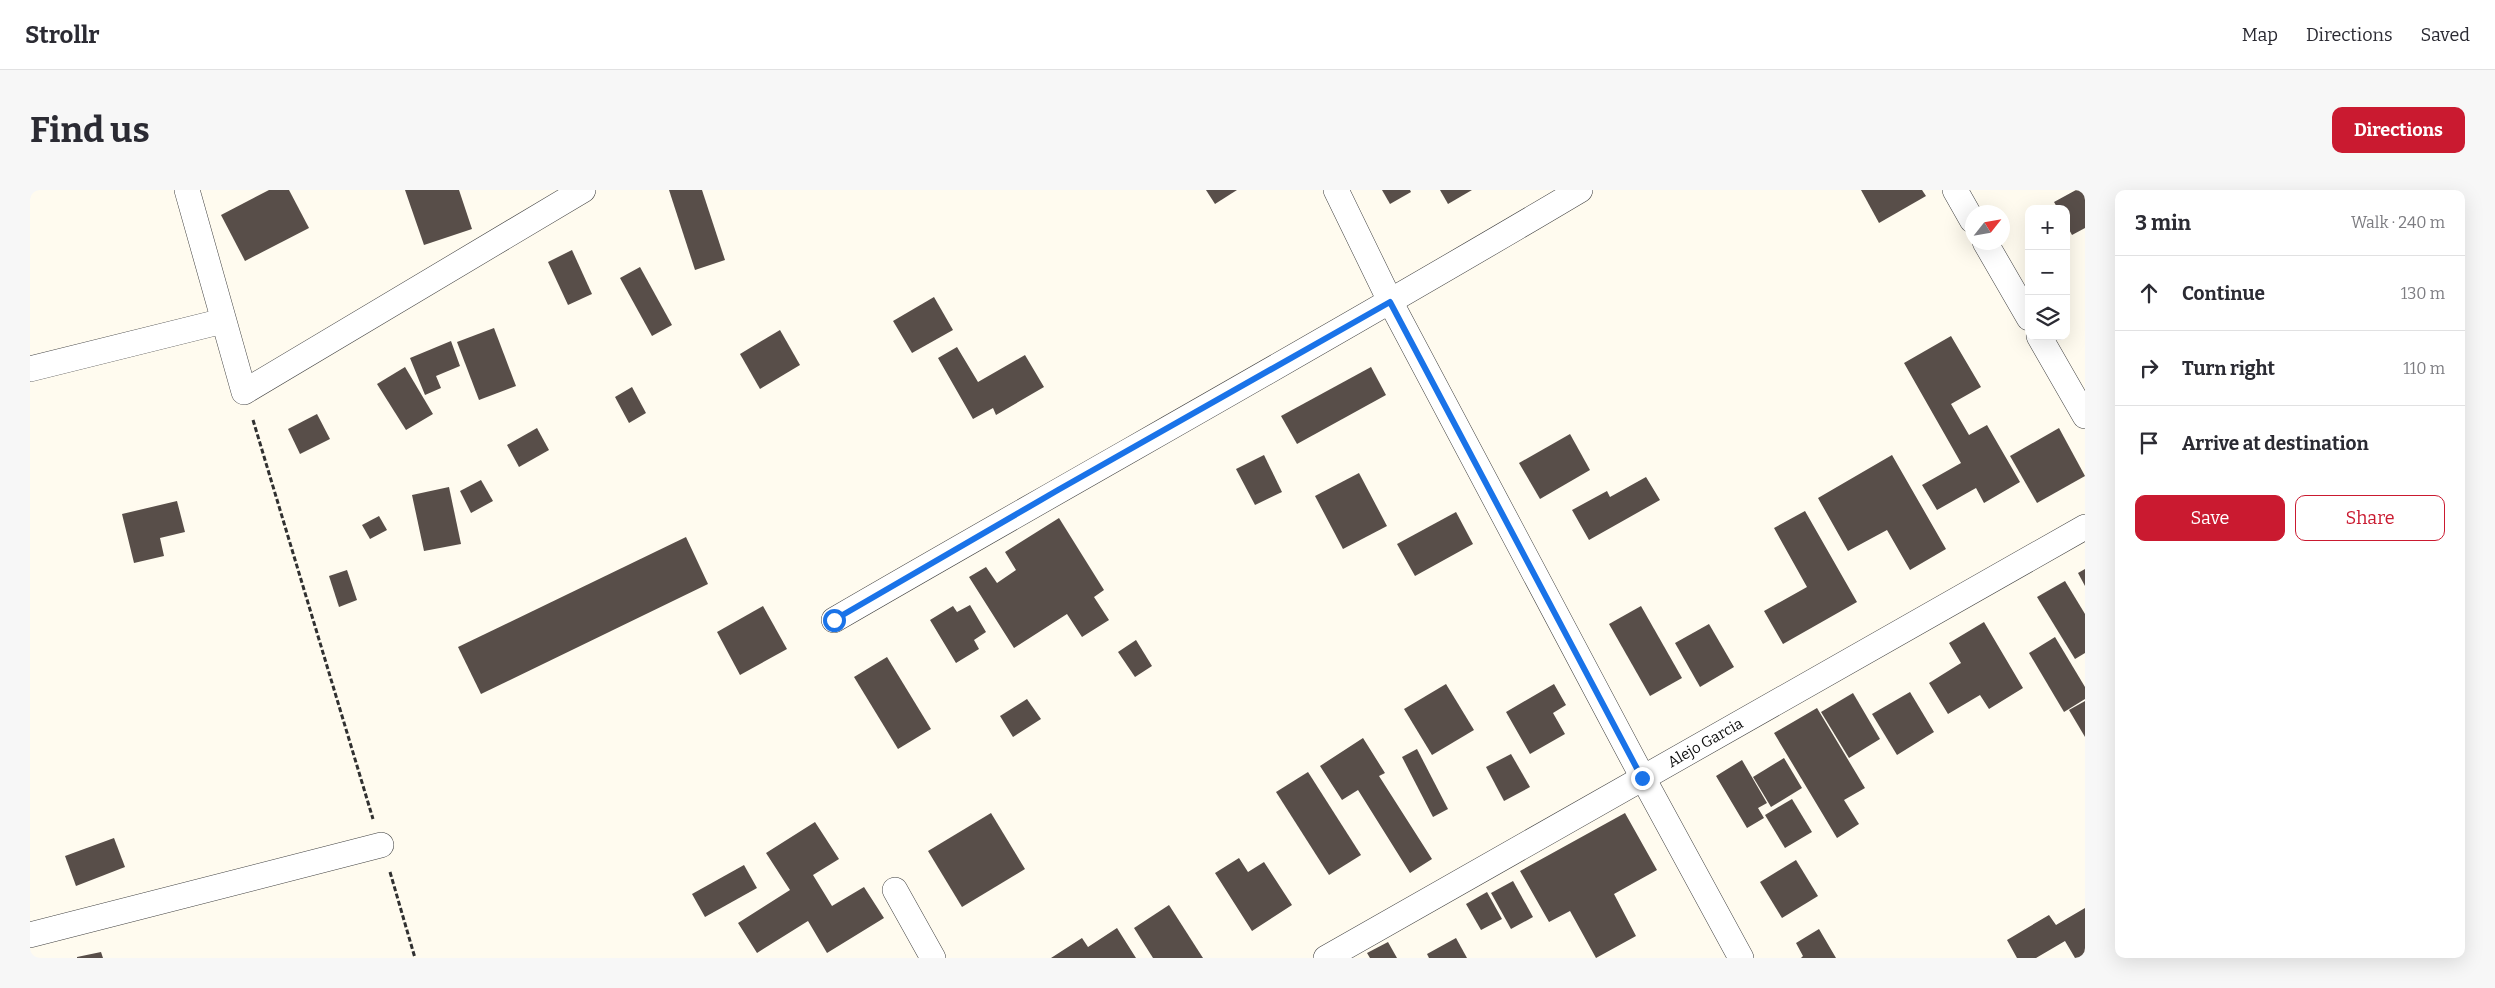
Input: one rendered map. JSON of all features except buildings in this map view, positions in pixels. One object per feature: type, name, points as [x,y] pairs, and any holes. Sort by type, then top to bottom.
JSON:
[{"type":"street","points":[[187,190],[244,392],[583,190]]},
{"type":"street","points":[[1336,190],[1390,302],[1642,778],[1741,958]]},
{"type":"street","points":[[834,620],[1058,490],[1390,302],[1580,190]]},
{"type":"street","points":[[1955,190],[1965,208]]},
{"type":"street","points":[[1990,250],[2025,311]]},
{"type":"street","points":[[30,369],[223,321]]},
{"type":"street","points":[[2041,340],[2085,416]]},
{"type":"street","name":"Alejo Garcia","points":[[1326,958],[2085,527]]},
{"type":"street","points":[[30,935],[381,845]]},
{"type":"street","points":[[895,890],[933,958]]},
{"type":"path","points":[[244,392],[415,958]]},
{"type":"route","points":[[834,620],[1058,490],[1390,302],[1642,778]]}]
